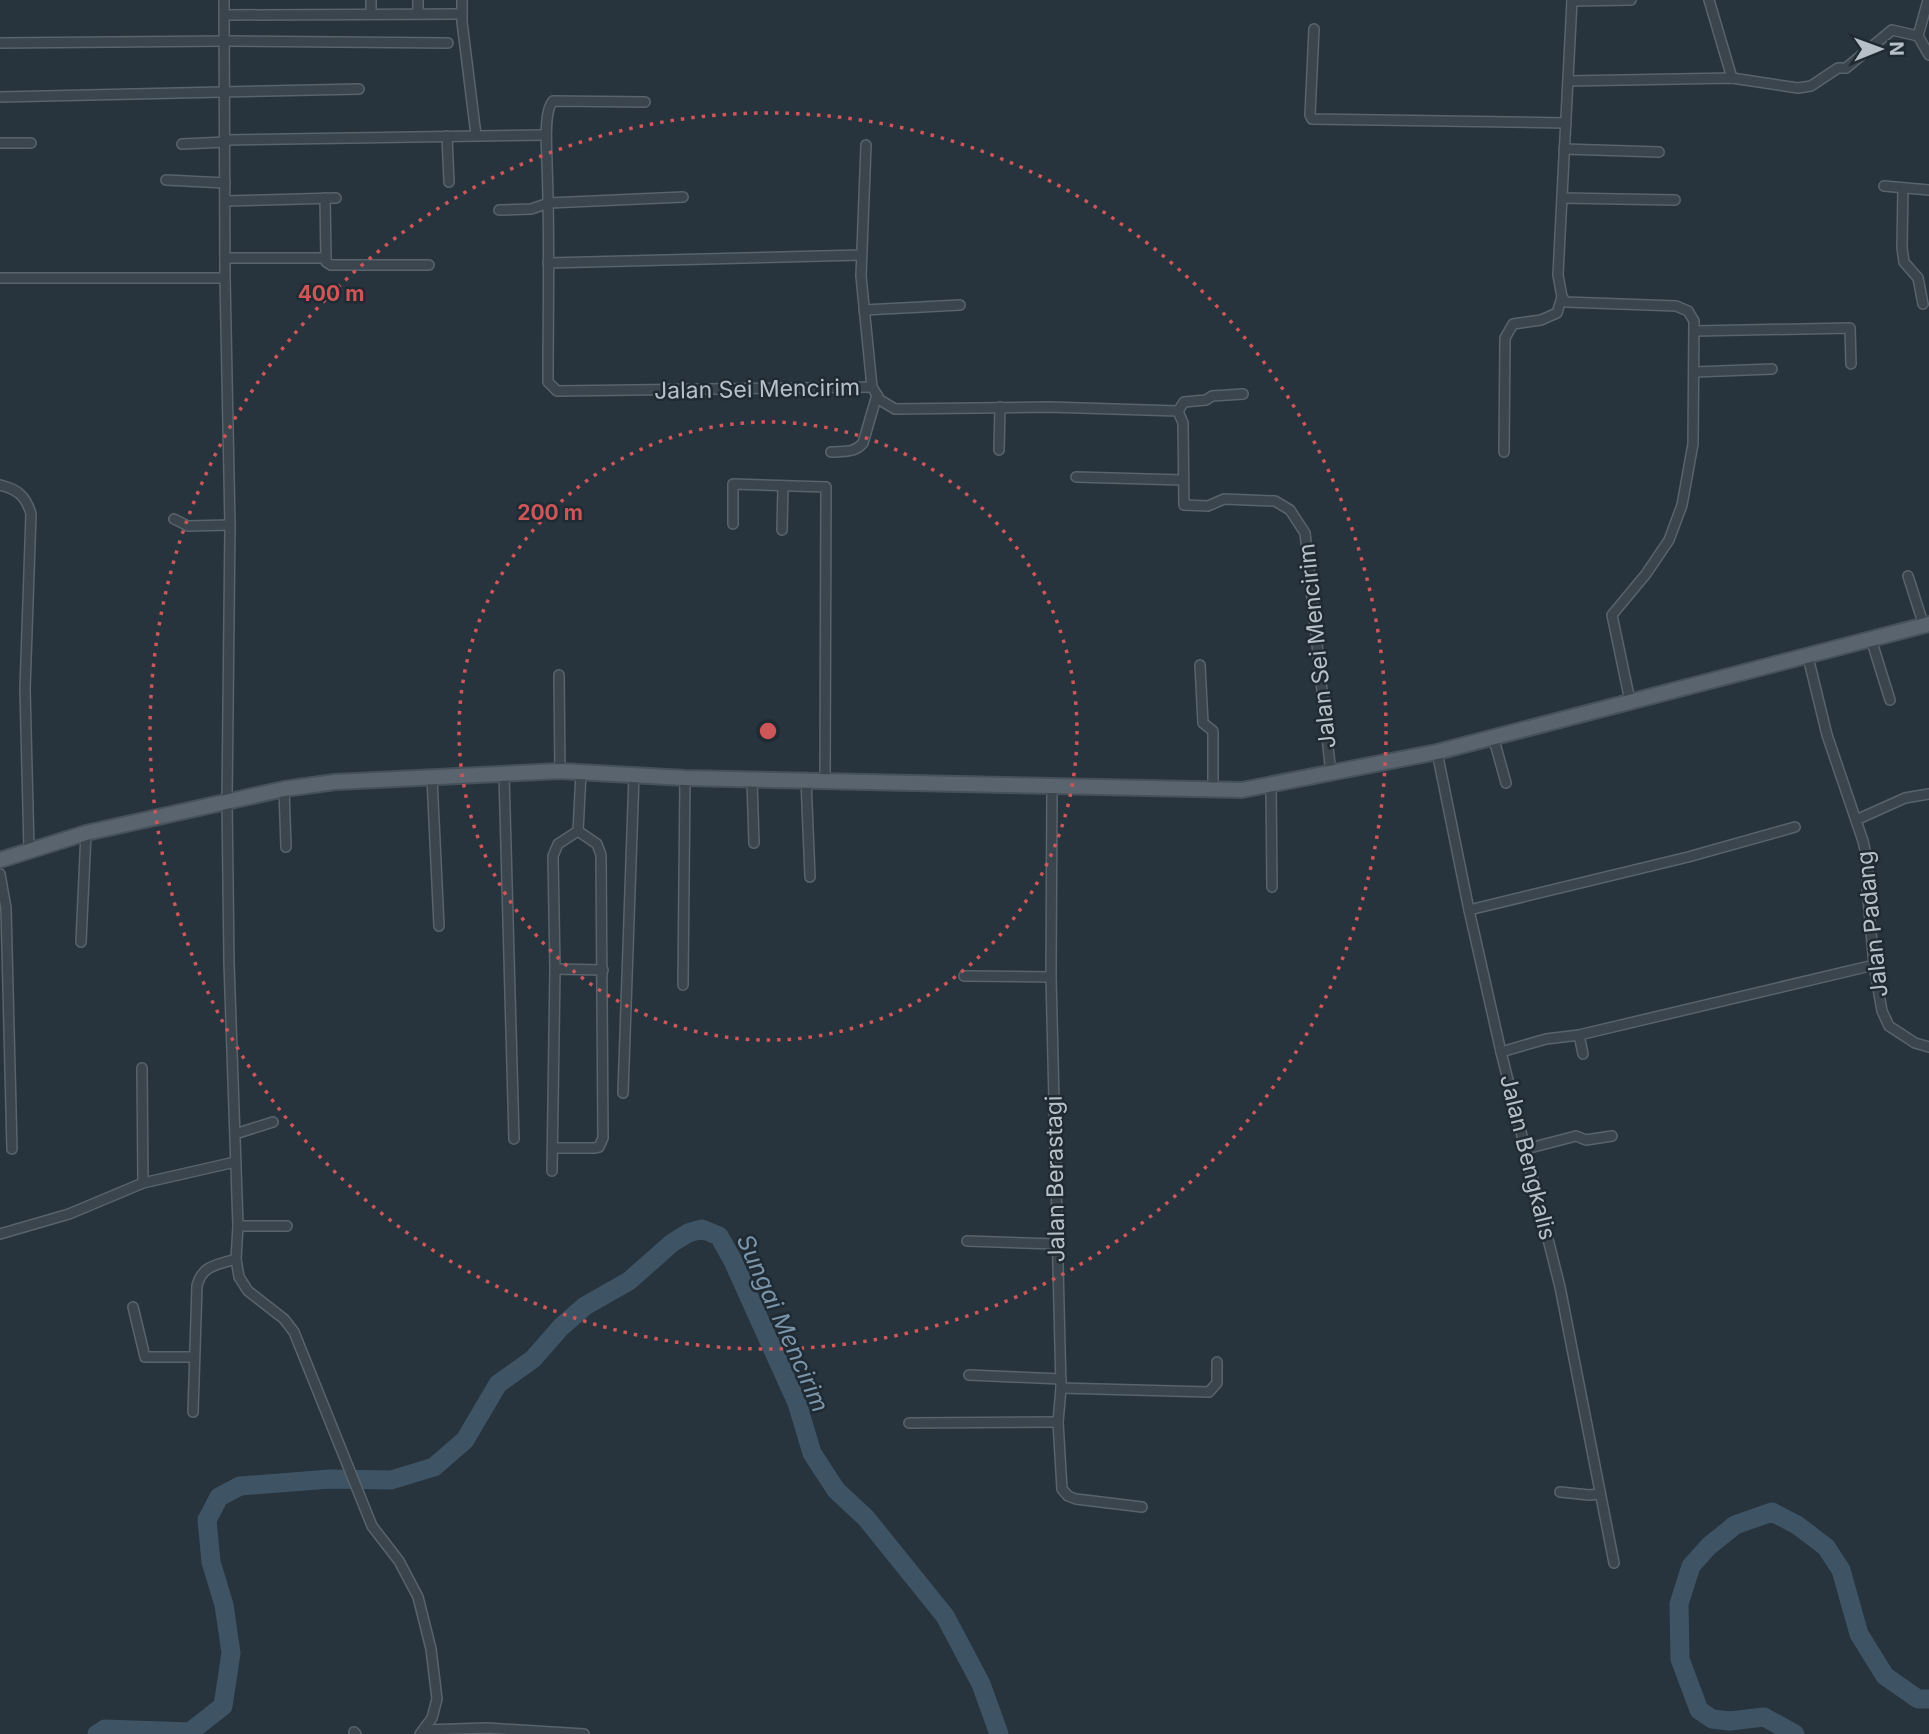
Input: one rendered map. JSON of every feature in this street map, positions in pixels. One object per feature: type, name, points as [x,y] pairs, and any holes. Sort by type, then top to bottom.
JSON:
[{"type":"main road","points":[[0,860],[86,833],[284,789],[335,782],[560,771],[752,780],[1242,790],[1437,752],[1808,657],[1926,623]]},
{"type":"street","points":[[224,0],[225,278],[230,525],[227,801],[238,1226],[236,1259],[239,1277],[244,1286],[284,1319],[294,1332],[372,1526],[410,1579],[425,1620],[437,1699],[432,1718],[422,1732]]},
{"type":"street","points":[[371,0],[372,13]]},
{"type":"street","points":[[418,0],[418,13]]},
{"type":"street","points":[[462,0],[461,14],[476,135]]},
{"type":"street","points":[[1630,701],[1612,615],[1646,574],[1669,540],[1682,505],[1693,444],[1694,321],[1688,311],[1676,306],[1566,302],[1562,297],[1558,275],[1572,1],[1631,0]]},
{"type":"street","points":[[1709,0],[1732,78]]},
{"type":"street","points":[[1928,0],[1918,36],[1929,55]]},
{"type":"street","points":[[226,15],[461,14]]},
{"type":"street","points":[[1314,29],[1311,119],[1566,123]]},
{"type":"street","points":[[1568,81],[1732,78],[1798,88],[1811,86],[1838,68],[1846,68],[1892,30],[1918,36]]},
{"type":"street","points":[[0,44],[225,41],[448,43]]},
{"type":"street","points":[[0,97],[359,89]]},
{"type":"street","name":"Jalan Sei Mencirim","points":[[645,102],[552,101],[549,105],[546,135],[549,203],[548,382],[555,391],[875,391],[880,400],[895,409],[1000,407],[1178,411],[1183,423],[1184,505],[1208,506],[1224,499],[1278,502],[1292,513],[1305,533],[1331,774]]},
{"type":"street","points":[[182,144],[546,135]]},
{"type":"street","points":[[447,136],[449,183]]},
{"type":"street","points":[[0,143],[31,143]]},
{"type":"street","points":[[831,452],[851,451],[863,443],[875,391],[864,310],[861,255],[866,145]]},
{"type":"street","points":[[1564,149],[1659,152]]},
{"type":"street","points":[[166,180],[225,183]]},
{"type":"street","points":[[1884,186],[1929,190]]},
{"type":"street","points":[[1903,188],[1902,248],[1905,262],[1918,278],[1923,304]]},
{"type":"street","points":[[499,210],[531,209],[549,203],[683,197]]},
{"type":"street","points":[[325,198],[326,262],[331,265],[429,265]]},
{"type":"street","points":[[225,201],[336,198]]},
{"type":"street","points":[[1562,198],[1675,200]]},
{"type":"street","points":[[548,263],[861,255]]},
{"type":"street","points":[[225,258],[326,258]]},
{"type":"street","points":[[0,278],[225,278]]},
{"type":"street","points":[[1504,452],[1505,338],[1513,324],[1541,320],[1556,313],[1562,297]]},
{"type":"street","points":[[864,310],[960,305]]},
{"type":"street","points":[[1695,331],[1850,328],[1851,364]]},
{"type":"street","points":[[1695,372],[1772,369]]},
{"type":"street","points":[[1178,411],[1184,402],[1206,400],[1212,396],[1243,394]]},
{"type":"street","points":[[999,450],[1000,407]]},
{"type":"street","points":[[1076,477],[1183,480]]},
{"type":"street","points":[[733,524],[733,484],[826,487],[825,780]]},
{"type":"street","points":[[0,485],[21,494],[28,503],[31,514],[25,689],[29,849]]},
{"type":"street","points":[[782,530],[783,485]]},
{"type":"street","points":[[174,519],[188,526],[230,525]]},
{"type":"street","points":[[1908,576],[1926,623]]},
{"type":"street","points":[[1871,639],[1890,700]]},
{"type":"street","name":"Jalan Padang","points":[[1808,657],[1827,735],[1868,864],[1867,888],[1874,965],[1882,1011],[1889,1026],[1915,1043],[1929,1047]]},
{"type":"street","points":[[1200,665],[1203,723],[1213,731],[1213,791]]},
{"type":"street","points":[[559,675],[560,771]]},
{"type":"street","points":[[1493,736],[1506,783]]},
{"type":"street","name":"Jalan Bengkalis","points":[[1437,752],[1501,1052],[1560,1287],[1614,1563]]},
{"type":"street","points":[[578,831],[581,772]]},
{"type":"street","points":[[504,774],[514,1139]]},
{"type":"street","points":[[623,1093],[634,775]]},
{"type":"street","points":[[432,778],[439,926]]},
{"type":"street","points":[[683,985],[685,778]]},
{"type":"street","points":[[752,780],[754,842]]},
{"type":"street","points":[[806,780],[810,877]]},
{"type":"street","points":[[1271,786],[1272,887]]},
{"type":"street","name":"Jalan Berastagi","points":[[1052,788],[1051,977],[1061,1383],[1058,1422],[1062,1489],[1076,1499],[1142,1507]]},
{"type":"street","points":[[284,789],[286,847]]},
{"type":"street","points":[[1856,820],[1905,798],[1929,794]]},
{"type":"street","points":[[1469,910],[1688,857],[1795,827]]},
{"type":"street","points":[[552,1171],[555,969],[553,856],[558,844],[578,831]]},
{"type":"street","points":[[554,1148],[594,1148],[601,1143],[601,855],[597,844],[578,831]]},
{"type":"street","points":[[81,942],[86,833]]},
{"type":"street","points":[[0,874],[6,908],[12,1149]]},
{"type":"street","points":[[1501,1052],[1546,1039],[1579,1035],[1874,965]]},
{"type":"street","points":[[555,969],[603,970]]},
{"type":"street","points":[[964,976],[1051,977]]},
{"type":"street","points":[[1579,1035],[1583,1055]]},
{"type":"street","points":[[142,1068],[143,1183]]},
{"type":"street","points":[[234,1134],[273,1122]]},
{"type":"street","points":[[1526,1149],[1576,1136],[1586,1140],[1612,1136]]},
{"type":"street","points":[[0,1234],[69,1214],[143,1183],[235,1161]]},
{"type":"street","points":[[238,1226],[287,1226]]},
{"type":"street","points":[[967,1241],[1056,1244]]},
{"type":"street","points":[[193,1412],[197,1286],[200,1275],[211,1266],[236,1259]]},
{"type":"street","points":[[133,1307],[145,1357],[194,1357]]},
{"type":"street","points":[[970,1375],[1209,1392],[1217,1383],[1217,1362]]},
{"type":"street","points":[[909,1423],[1058,1422]]},
{"type":"street","points":[[1560,1492],[1600,1494]]},
{"type":"street","points":[[422,1732],[487,1728],[584,1734]]},
{"type":"waterway","name":"Sungai Mencirim","points":[[97,1734],[105,1729],[190,1732],[223,1706],[231,1653],[224,1605],[211,1562],[207,1520],[219,1497],[240,1486],[330,1479],[391,1480],[434,1467],[465,1440],[498,1384],[533,1359],[561,1327],[585,1306],[629,1281],[672,1243],[688,1233],[702,1229],[719,1236],[733,1261],[797,1403],[812,1453],[836,1490],[866,1518],[945,1616],[981,1684],[999,1734]]},
{"type":"waterway","name":"Sungai Mencirim","points":[[1795,1734],[1764,1717],[1730,1721],[1712,1719],[1699,1710],[1680,1659],[1679,1604],[1691,1566],[1709,1546],[1735,1525],[1772,1512],[1797,1525],[1826,1547],[1841,1570],[1859,1634],[1885,1676],[1918,1699],[1929,1699]]}]
